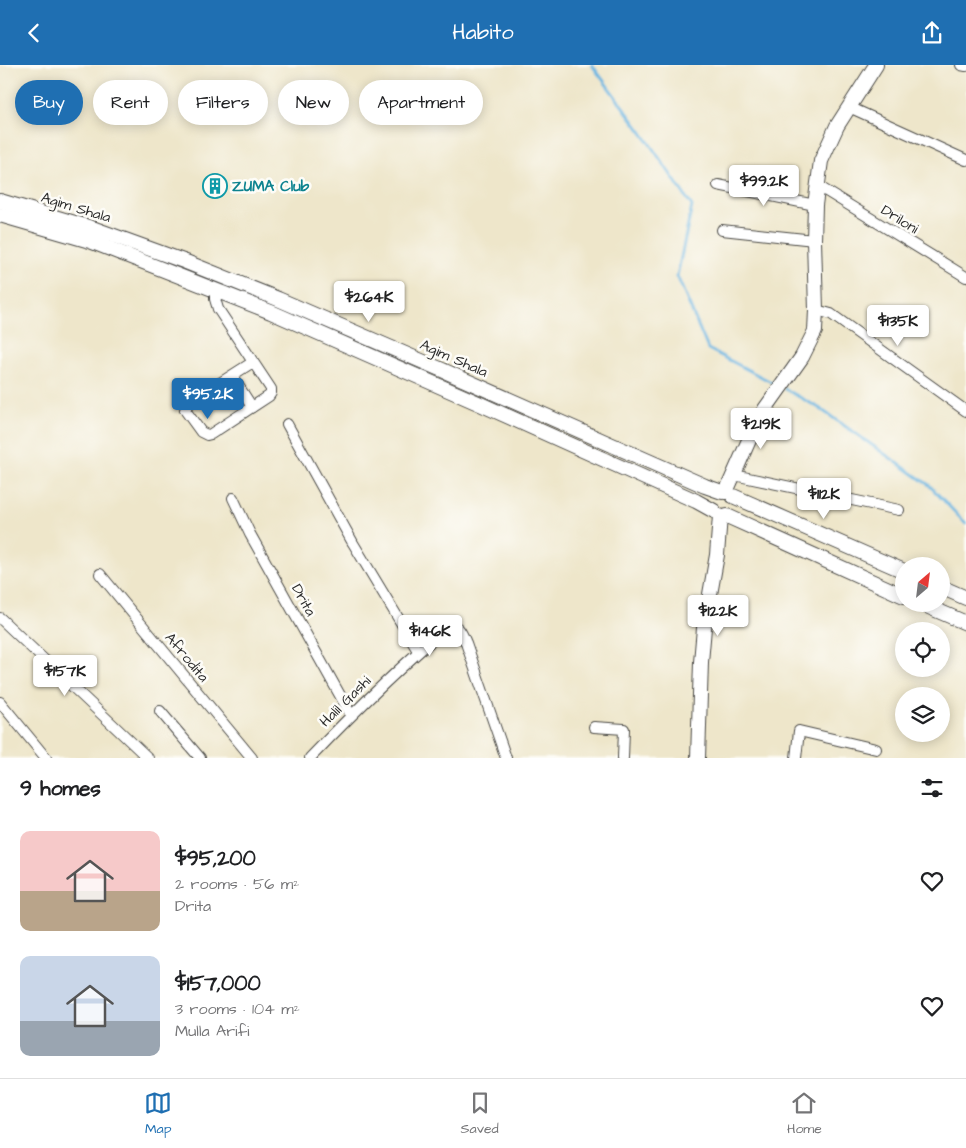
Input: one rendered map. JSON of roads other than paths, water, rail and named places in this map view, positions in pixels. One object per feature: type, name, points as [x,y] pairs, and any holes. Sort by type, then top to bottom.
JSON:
[{"type":"main road","points":[[727,493],[749,439],[774,396],[802,357],[814,331],[816,310],[815,205],[821,161],[837,126],[876,65]]},
{"type":"main road","name":"Agim Shala","points":[[0,201],[95,229],[269,295],[895,567]]},
{"type":"main road","name":"Agim Shala","points":[[0,215],[90,241],[271,312],[460,395],[895,592]]},
{"type":"main road","points":[[727,493],[735,500],[735,507],[730,514],[720,514],[711,506],[713,498],[715,495],[727,493]]},
{"type":"main road","points":[[698,758],[704,628],[717,555],[720,514]]},
{"type":"main road","points":[[950,591],[966,598]]},
{"type":"main road","points":[[943,613],[966,623]]},
{"type":"street","points":[[961,65],[966,66]]},
{"type":"street","points":[[849,107],[966,160]]},
{"type":"street","points":[[718,185],[815,205]]},
{"type":"street","name":"Driloni","points":[[818,187],[966,277]]},
{"type":"street","points":[[722,230],[814,240]]},
{"type":"street","points":[[215,290],[218,309],[254,362],[271,389],[271,393],[211,434],[207,435],[201,432],[185,410],[186,407],[190,402],[254,362]]},
{"type":"street","points":[[816,310],[831,314],[966,411]]},
{"type":"street","points":[[232,376],[252,407]]},
{"type":"street","points":[[287,424],[353,543],[418,651]]},
{"type":"street","points":[[734,475],[899,510]]},
{"type":"street","name":"Drita","points":[[233,498],[250,534],[351,715]]},
{"type":"street","name":"Afrodita","points":[[100,574],[252,758]]},
{"type":"street","points":[[0,618],[148,758]]},
{"type":"street","name":"Halil Gashi","points":[[310,758],[351,715],[418,651],[450,625],[460,629],[466,643],[506,758]]},
{"type":"street","points":[[0,702],[46,758]]},
{"type":"street","points":[[160,711],[200,758]]},
{"type":"street","points":[[594,727],[624,729],[623,758]]},
{"type":"street","points":[[796,758],[799,731],[876,749]]},
{"type":"waterway","points":[[592,65],[643,134],[692,206],[677,276],[708,349],[777,385]]},
{"type":"waterway","points":[[785,389],[819,408],[929,485],[966,524]]},
{"type":"place","name":"ZUMA Club","points":[[215,186]]}]
